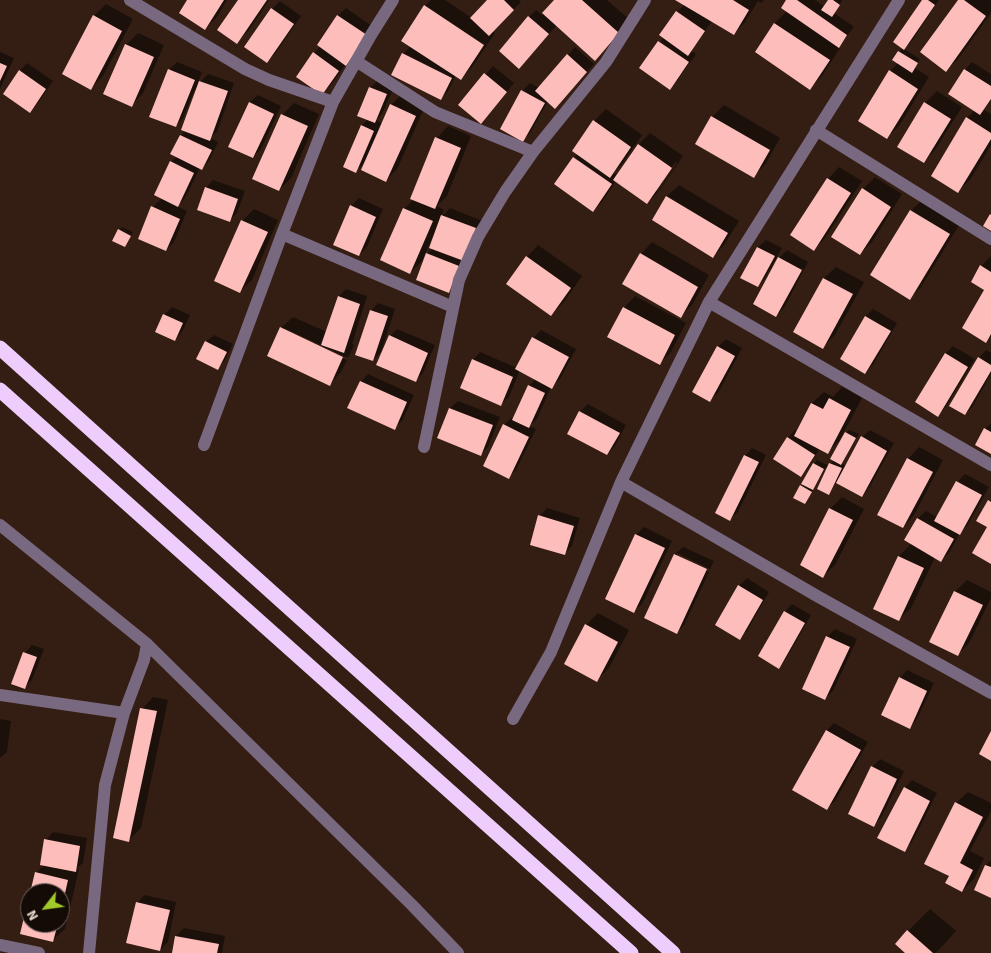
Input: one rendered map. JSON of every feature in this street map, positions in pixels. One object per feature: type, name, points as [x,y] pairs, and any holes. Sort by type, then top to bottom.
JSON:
[{"type":"highway","points":[[0,348],[673,953]]},
{"type":"highway","points":[[0,390],[631,953]]},
{"type":"street","points":[[130,0],[245,69],[269,80],[333,102]]},
{"type":"street","points":[[204,445],[333,102],[393,0]]},
{"type":"street","points":[[424,447],[459,280],[478,237],[505,192],[533,152],[606,62],[645,0]]},
{"type":"street","points":[[513,719],[552,652],[621,482],[709,302],[899,0]]},
{"type":"street","points":[[356,61],[435,112],[533,152]]},
{"type":"street","points":[[816,130],[991,239]]},
{"type":"street","points":[[282,234],[453,307]]},
{"type":"street","points":[[709,302],[991,466]]},
{"type":"street","points":[[621,482],[816,596],[991,693]]},
{"type":"street","points":[[0,525],[147,644],[412,905],[458,953]]},
{"type":"street","points":[[89,953],[105,785],[124,713],[144,660],[147,644]]},
{"type":"street","points":[[0,695],[124,713]]},
{"type":"street","points":[[0,945],[39,953]]},
{"type":"building","points":[[187,0],[224,0],[205,30],[179,13]]},
{"type":"building","points":[[238,0],[267,0],[237,44],[217,30]]},
{"type":"building","points":[[487,0],[504,0],[514,10],[489,36],[470,18]]},
{"type":"building","points":[[554,0],[582,0],[619,33],[595,61],[542,13]]},
{"type":"building","points":[[675,0],[733,0],[749,10],[734,35]]},
{"type":"building","points":[[786,0],[797,0],[847,35],[839,48],[781,8]]},
{"type":"building","points":[[828,0],[833,0],[840,5],[832,17],[821,10]]},
{"type":"building","points":[[922,0],[928,0],[935,5],[904,50],[893,42]]},
{"type":"building","points":[[958,0],[964,0],[986,16],[946,72],[920,52]]},
{"type":"building","points":[[424,5],[484,45],[461,80],[401,41]]},
{"type":"building","points":[[271,8],[294,24],[267,63],[244,47]]},
{"type":"building","points":[[676,11],[705,31],[688,56],[659,35]]},
{"type":"building","points":[[93,15],[122,31],[91,90],[62,74]]},
{"type":"building","points":[[337,15],[367,35],[346,66],[317,45]]},
{"type":"building","points":[[528,16],[549,34],[519,69],[499,51]]},
{"type":"building","points":[[774,23],[830,60],[810,90],[755,52]]},
{"type":"building","points":[[658,41],[689,62],[670,90],[639,68]]},
{"type":"building","points":[[125,44],[154,57],[132,107],[103,94]]},
{"type":"building","points":[[898,51],[918,63],[912,73],[892,60]]},
{"type":"building","points":[[313,52],[339,71],[322,95],[296,77]]},
{"type":"building","points":[[402,53],[452,78],[441,100],[391,75]]},
{"type":"building","points":[[567,54],[587,72],[555,109],[535,91]]},
{"type":"building","points":[[0,63],[7,66],[0,81]]},
{"type":"building","points":[[168,69],[195,80],[176,127],[149,117]]},
{"type":"building","points":[[964,69],[991,86],[991,99],[980,115],[948,94]]},
{"type":"building","points":[[19,70],[46,89],[30,113],[3,94]]},
{"type":"building","points":[[889,70],[918,89],[887,139],[858,121]]},
{"type":"building","points":[[484,73],[507,92],[481,124],[458,105]]},
{"type":"building","points":[[199,81],[228,91],[210,141],[181,130]]},
{"type":"building","points":[[369,87],[387,94],[375,123],[357,116]]},
{"type":"building","points":[[521,90],[545,103],[523,142],[500,129]]},
{"type":"building","points":[[249,102],[274,114],[253,158],[228,147]]},
{"type":"building","points":[[924,102],[951,119],[924,163],[897,147]]},
{"type":"building","points":[[390,104],[416,116],[386,182],[361,170]]},
{"type":"building","points":[[281,114],[308,126],[279,191],[252,179]]},
{"type":"building","points":[[711,116],[770,150],[754,178],[695,144]]},
{"type":"building","points":[[966,117],[991,133],[991,139],[958,193],[931,176]]},
{"type":"building","points":[[593,120],[631,147],[610,178],[572,151]]},
{"type":"building","points":[[361,125],[374,131],[356,173],[343,167]]},
{"type":"building","points":[[180,135],[212,150],[202,170],[170,154]]},
{"type":"building","points":[[435,137],[461,148],[435,209],[410,199]]},
{"type":"building","points":[[638,144],[672,168],[647,204],[613,180]]},
{"type":"building","points":[[573,157],[612,184],[593,212],[554,184]]},
{"type":"building","points":[[170,161],[194,173],[178,207],[154,195]]},
{"type":"building","points":[[827,178],[851,193],[814,251],[790,235]]},
{"type":"building","points":[[205,187],[238,199],[230,222],[197,210]]},
{"type":"building","points":[[862,188],[891,207],[860,255],[831,237]]},
{"type":"building","points":[[666,196],[728,233],[713,258],[652,220]]},
{"type":"building","points":[[350,205],[376,217],[359,256],[333,245]]},
{"type":"building","points":[[151,206],[180,219],[166,251],[138,239]]},
{"type":"building","points":[[403,208],[433,221],[410,274],[380,260]]},
{"type":"building","points":[[910,210],[950,234],[910,300],[870,275]]},
{"type":"building","points":[[441,215],[476,228],[464,261],[429,248]]},
{"type":"building","points":[[991,215],[991,231],[983,226]]},
{"type":"building","points":[[241,220],[268,232],[240,293],[214,281]]},
{"type":"building","points":[[118,229],[131,236],[125,247],[112,241]]},
{"type":"building","points":[[757,247],[775,256],[758,287],[740,278]]},
{"type":"building","points":[[426,253],[459,266],[449,293],[416,280]]},
{"type":"building","points":[[640,253],[698,287],[681,318],[622,284]]},
{"type":"building","points":[[526,256],[571,288],[551,316],[506,284]]},
{"type":"building","points":[[778,257],[802,270],[776,317],[753,304]]},
{"type":"building","points":[[980,265],[991,272],[991,334],[986,343],[962,328],[984,290],[971,282]]},
{"type":"building","points":[[823,278],[853,294],[823,349],[793,332]]},
{"type":"building","points":[[338,296],[360,304],[344,353],[321,345]]},
{"type":"building","points":[[623,307],[675,335],[660,365],[607,337]]},
{"type":"building","points":[[370,310],[388,316],[373,361],[355,355]]},
{"type":"building","points":[[163,314],[183,323],[175,341],[155,332]]},
{"type":"building","points":[[865,316],[891,331],[865,374],[840,359]]},
{"type":"building","points":[[280,327],[343,357],[330,386],[267,356]]},
{"type":"building","points":[[389,335],[428,353],[416,382],[376,365]]},
{"type":"building","points":[[532,337],[569,357],[552,389],[515,369]]},
{"type":"building","points":[[205,341],[227,352],[218,370],[196,359]]},
{"type":"building","points":[[717,346],[735,356],[710,402],[692,392]]},
{"type":"building","points":[[945,353],[968,367],[938,417],[915,402]]},
{"type":"building","points":[[978,357],[991,365],[991,371],[965,415],[949,406]]},
{"type":"building","points":[[472,359],[513,377],[501,406],[460,388]]},
{"type":"building","points":[[360,381],[407,402],[395,430],[347,408]]},
{"type":"building","points":[[528,385],[545,393],[529,428],[512,420]]},
{"type":"building","points":[[829,398],[851,410],[828,454],[794,436],[811,403],[823,409]]},
{"type":"building","points":[[449,408],[493,425],[481,456],[437,438]]},
{"type":"building","points":[[579,411],[620,433],[607,455],[567,434]]},
{"type":"building","points":[[503,424],[529,437],[509,479],[483,466]]},
{"type":"building","points":[[984,428],[991,432],[991,454],[975,445]]},
{"type":"building","points":[[845,432],[856,438],[841,465],[830,459]]},
{"type":"building","points":[[861,436],[887,451],[862,497],[836,483]]},
{"type":"building","points":[[787,437],[815,455],[801,477],[773,459]]},
{"type":"building","points":[[744,455],[759,462],[730,521],[715,513]]},
{"type":"building","points":[[907,458],[933,472],[903,528],[877,515]]},
{"type":"building","points":[[813,463],[824,469],[813,490],[801,484]]},
{"type":"building","points":[[829,463],[842,468],[829,495],[817,489]]},
{"type":"building","points":[[956,481],[982,495],[960,535],[934,521]]},
{"type":"building","points":[[800,485],[812,492],[805,504],[793,498]]},
{"type":"building","points":[[988,500],[991,502],[991,564],[972,553],[987,527],[976,521]]},
{"type":"building","points":[[829,508],[853,520],[823,578],[800,565]]},
{"type":"building","points":[[538,515],[574,526],[565,555],[530,545]]},
{"type":"building","points":[[917,518],[954,539],[941,562],[904,540]]},
{"type":"building","points":[[635,534],[665,548],[634,613],[605,599]]},
{"type":"building","points":[[674,554],[707,569],[677,634],[644,618]]},
{"type":"building","points":[[898,556],[924,568],[899,621],[873,609]]},
{"type":"building","points":[[738,585],[763,600],[740,640],[715,625]]},
{"type":"building","points":[[954,591],[983,605],[958,656],[929,642]]},
{"type":"building","points":[[784,611],[805,623],[779,669],[758,656]]},
{"type":"building","points":[[585,624],[618,642],[597,682],[564,664]]},
{"type":"building","points":[[826,636],[850,647],[825,700],[802,689]]},
{"type":"building","points":[[23,652],[37,657],[25,689],[11,684]]},
{"type":"building","points":[[899,677],[927,691],[910,729],[881,715]]},
{"type":"building","points":[[140,708],[157,711],[129,842],[113,838]]},
{"type":"building","points":[[826,730],[861,750],[827,810],[792,790]]},
{"type":"building","points":[[991,731],[991,761],[979,754]]},
{"type":"building","points":[[871,766],[897,779],[874,827],[848,814]]},
{"type":"building","points":[[904,787],[930,801],[905,852],[877,838]]},
{"type":"building","points":[[955,802],[983,817],[960,863],[973,870],[962,892],[945,883],[949,876],[924,864]]},
{"type":"building","points":[[44,839],[80,846],[76,872],[40,865]]},
{"type":"building","points":[[985,865],[991,867],[991,898],[974,890]]},
{"type":"building","points":[[35,872],[68,880],[67,883],[32,883]]},
{"type":"building","points":[[136,902],[170,910],[160,951],[126,943]]},
{"type":"building","points":[[907,930],[933,953],[905,953],[895,944]]},
{"type":"building","points":[[20,933],[55,933],[53,942]]},
{"type":"building","points":[[175,936],[219,944],[217,953],[172,953]]}]
